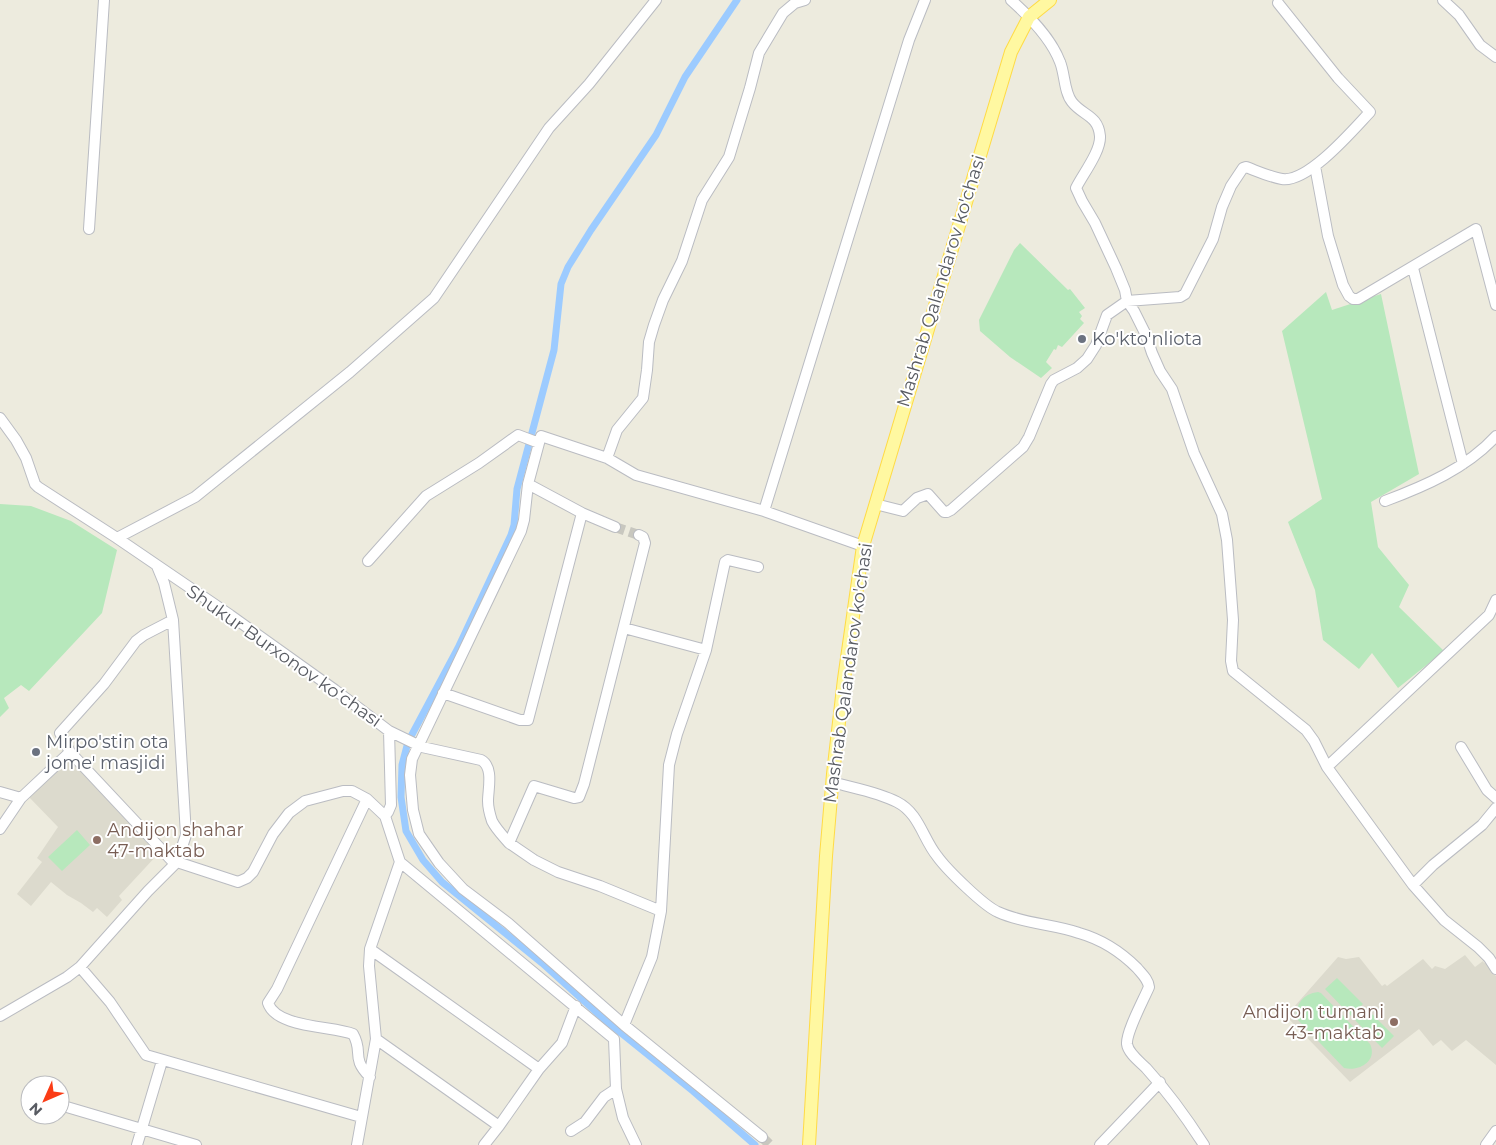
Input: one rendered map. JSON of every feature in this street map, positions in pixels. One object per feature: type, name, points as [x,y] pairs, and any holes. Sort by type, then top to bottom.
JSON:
[{"type":"main road","points":[[1030,17],[1050,0]]},
{"type":"main road","name":"Mashrab Qalandarov ko'chasi","points":[[809,1145],[832,782],[844,679],[863,546],[1008,61],[1030,17]]},
{"type":"street","points":[[89,230],[104,0]]},
{"type":"street","points":[[117,538],[196,497],[350,372],[434,298],[549,128],[589,84],[656,0]]},
{"type":"street","points":[[607,458],[617,430],[643,398],[648,342],[654,324],[663,300],[682,261],[702,200],[729,158],[759,53],[783,14],[795,4],[805,0]]},
{"type":"street","points":[[764,511],[909,40],[925,0]]},
{"type":"street","points":[[1011,0],[1030,17],[1054,49],[1072,102],[1092,117],[1098,127],[1100,138],[1098,149],[1076,188],[1116,268],[1125,290],[1127,301],[1146,335],[1160,371],[1172,389],[1194,453],[1222,514],[1227,540],[1233,620],[1231,661],[1233,671],[1306,730],[1314,741],[1327,767],[1412,886],[1444,920],[1478,947],[1489,958],[1496,969]]},
{"type":"street","points":[[1443,0],[1459,15],[1480,45],[1496,57]]},
{"type":"street","points":[[875,504],[903,511],[916,498],[928,494],[944,512],[951,510],[1023,447],[1051,384],[1054,380],[1077,368],[1087,359],[1096,345],[1107,315],[1127,301],[1182,296],[1213,239],[1231,186],[1244,167],[1283,180],[1298,176],[1315,166],[1370,112],[1338,78],[1278,3]]},
{"type":"street","points":[[1315,166],[1328,236],[1343,285],[1349,296],[1353,299],[1358,299],[1476,229],[1496,305]]},
{"type":"street","points":[[1413,268],[1463,464]]},
{"type":"street","name":"Shukur Burxonov koʻchasi","points":[[0,418],[26,458],[35,484],[260,636],[390,732],[391,805],[385,816]]},
{"type":"street","points":[[368,561],[426,496],[480,463],[518,436],[537,442]]},
{"type":"street","points":[[762,1138],[624,1025],[508,923],[463,889],[439,863],[419,834],[415,822],[410,775],[412,759],[415,744],[443,693],[521,531],[528,484],[537,442],[541,436],[607,458],[636,475],[764,511],[863,546]]},
{"type":"street","points":[[1385,501],[1427,485],[1463,464],[1496,436]]},
{"type":"street","points":[[528,484],[582,513],[615,527]]},
{"type":"street","points":[[443,693],[514,718],[528,720],[582,513]]},
{"type":"street","points":[[509,843],[534,786],[574,798],[580,795],[645,543],[643,537],[639,535]]},
{"type":"street","points":[[624,1025],[652,957],[661,911],[669,765],[677,734],[706,650],[725,562],[728,560],[758,567]]},
{"type":"street","points":[[0,1016],[67,977],[80,967],[154,884],[176,864],[186,834],[173,620],[164,583],[157,565]]},
{"type":"street","points":[[1327,767],[1489,615],[1496,600]]},
{"type":"street","points":[[173,620],[136,641],[104,684],[60,733],[70,752],[176,864],[238,882],[253,872],[272,834],[289,813],[305,801],[342,791],[352,791],[368,799],[385,816],[400,862],[614,1039],[616,1088],[623,1118],[636,1145]]},
{"type":"street","points":[[624,628],[706,650]]},
{"type":"street","points":[[390,732],[415,744],[485,762],[489,782],[488,803],[498,830],[509,843],[534,860],[558,872],[600,886],[661,911]]},
{"type":"street","points":[[1460,747],[1487,790],[1496,798]]},
{"type":"street","points":[[0,829],[21,798],[70,752]]},
{"type":"street","points":[[832,782],[867,791],[898,802],[910,812],[922,829],[936,856],[988,906],[998,912],[1027,921],[1079,932],[1107,944],[1132,964],[1144,976],[1149,987],[1131,1029],[1127,1044],[1130,1051],[1160,1082],[1204,1145]]},
{"type":"street","points":[[0,792],[21,798]]},
{"type":"street","points":[[368,799],[296,950],[268,1003],[269,1007],[276,1014],[295,1022],[353,1034],[358,1061],[370,1077]]},
{"type":"street","points":[[1412,886],[1433,865],[1482,825],[1496,808]]},
{"type":"street","points":[[359,1144],[361,1117],[376,1039],[369,966],[370,949],[400,862]]},
{"type":"street","points":[[370,949],[539,1069]]},
{"type":"street","points":[[80,967],[110,1002],[146,1055],[361,1117]]},
{"type":"street","points":[[484,1145],[539,1069],[562,1044],[576,1006]]},
{"type":"street","points":[[376,1039],[499,1126]]},
{"type":"street","points":[[136,1145],[162,1061]]},
{"type":"street","points":[[1100,1145],[1160,1082]]},
{"type":"street","points":[[571,1131],[585,1122],[604,1097],[616,1088]]},
{"type":"street","points":[[70,1108],[196,1145]]},
{"type":"street","points":[[1486,1145],[1496,1131]]},
{"type":"shaded area","name":"Andijon shahar 47-maktab","points":[[68,758],[158,854],[119,896],[122,900],[107,917],[97,908],[93,912],[51,882],[31,906],[17,894],[42,862],[37,858],[58,827],[28,796]]},
{"type":"shaded area","name":"Andijon tumani 43-maktab","points":[[1465,955],[1475,967],[1483,961],[1484,963],[1487,961],[1492,969],[1490,971],[1496,976],[1496,1065],[1466,1040],[1452,1051],[1441,1040],[1433,1046],[1419,1029],[1350,1082],[1286,1016],[1338,957],[1346,959],[1359,957],[1382,986],[1385,984],[1387,986],[1423,959],[1432,969],[1435,966],[1445,969]]},
{"type":"green space","points":[[1020,243],[1068,290],[1070,289],[1085,308],[1079,312],[1082,316],[1080,319],[1084,323],[1062,347],[1058,345],[1056,350],[1054,349],[1046,362],[1052,368],[1041,378],[1010,357],[980,331],[979,320],[1014,250]]},
{"type":"green space","points":[[1326,292],[1332,310],[1381,294],[1419,474],[1371,502],[1378,547],[1409,585],[1399,607],[1444,651],[1398,688],[1372,653],[1359,669],[1323,640],[1315,590],[1288,522],[1322,499],[1282,331]]},
{"type":"green space","points":[[0,504],[31,506],[71,521],[117,550],[102,613],[29,691],[21,685],[4,698],[9,708],[0,717]]},
{"type":"green space","points":[[77,830],[90,845],[62,871],[48,857]]},
{"type":"green space","points":[[1337,978],[1363,1004],[1351,1016],[1325,989]]},
{"type":"green space","points":[[1318,992],[1370,1044],[1371,1055],[1366,1064],[1356,1068],[1344,1068],[1296,1018],[1297,1008],[1301,1000],[1308,995]]},
{"type":"green space","points":[[1367,1009],[1394,1036],[1382,1048],[1355,1020]]},
{"type":"waterway","points":[[737,0],[685,77],[656,135],[568,267],[561,284],[554,350],[517,489],[514,525],[511,535],[458,648],[408,742],[402,765],[401,797],[406,831],[423,860],[442,882],[542,963],[605,1020],[693,1091],[755,1145]]},
{"type":"tunnel","points":[[615,527],[639,535]]},
{"type":"tunnel","points":[[762,1137],[770,1145]]},
{"type":"place","name":"Ko'kto'nliota","points":[[1082,339]]},
{"type":"place","name":"Mirpo'stin ota jome' masjidi","points":[[36,752]]},
{"type":"place","name":"Andijon shahar 47-maktab","points":[[97,840]]},
{"type":"place","name":"Andijon tumani 43-maktab","points":[[1394,1022]]}]
